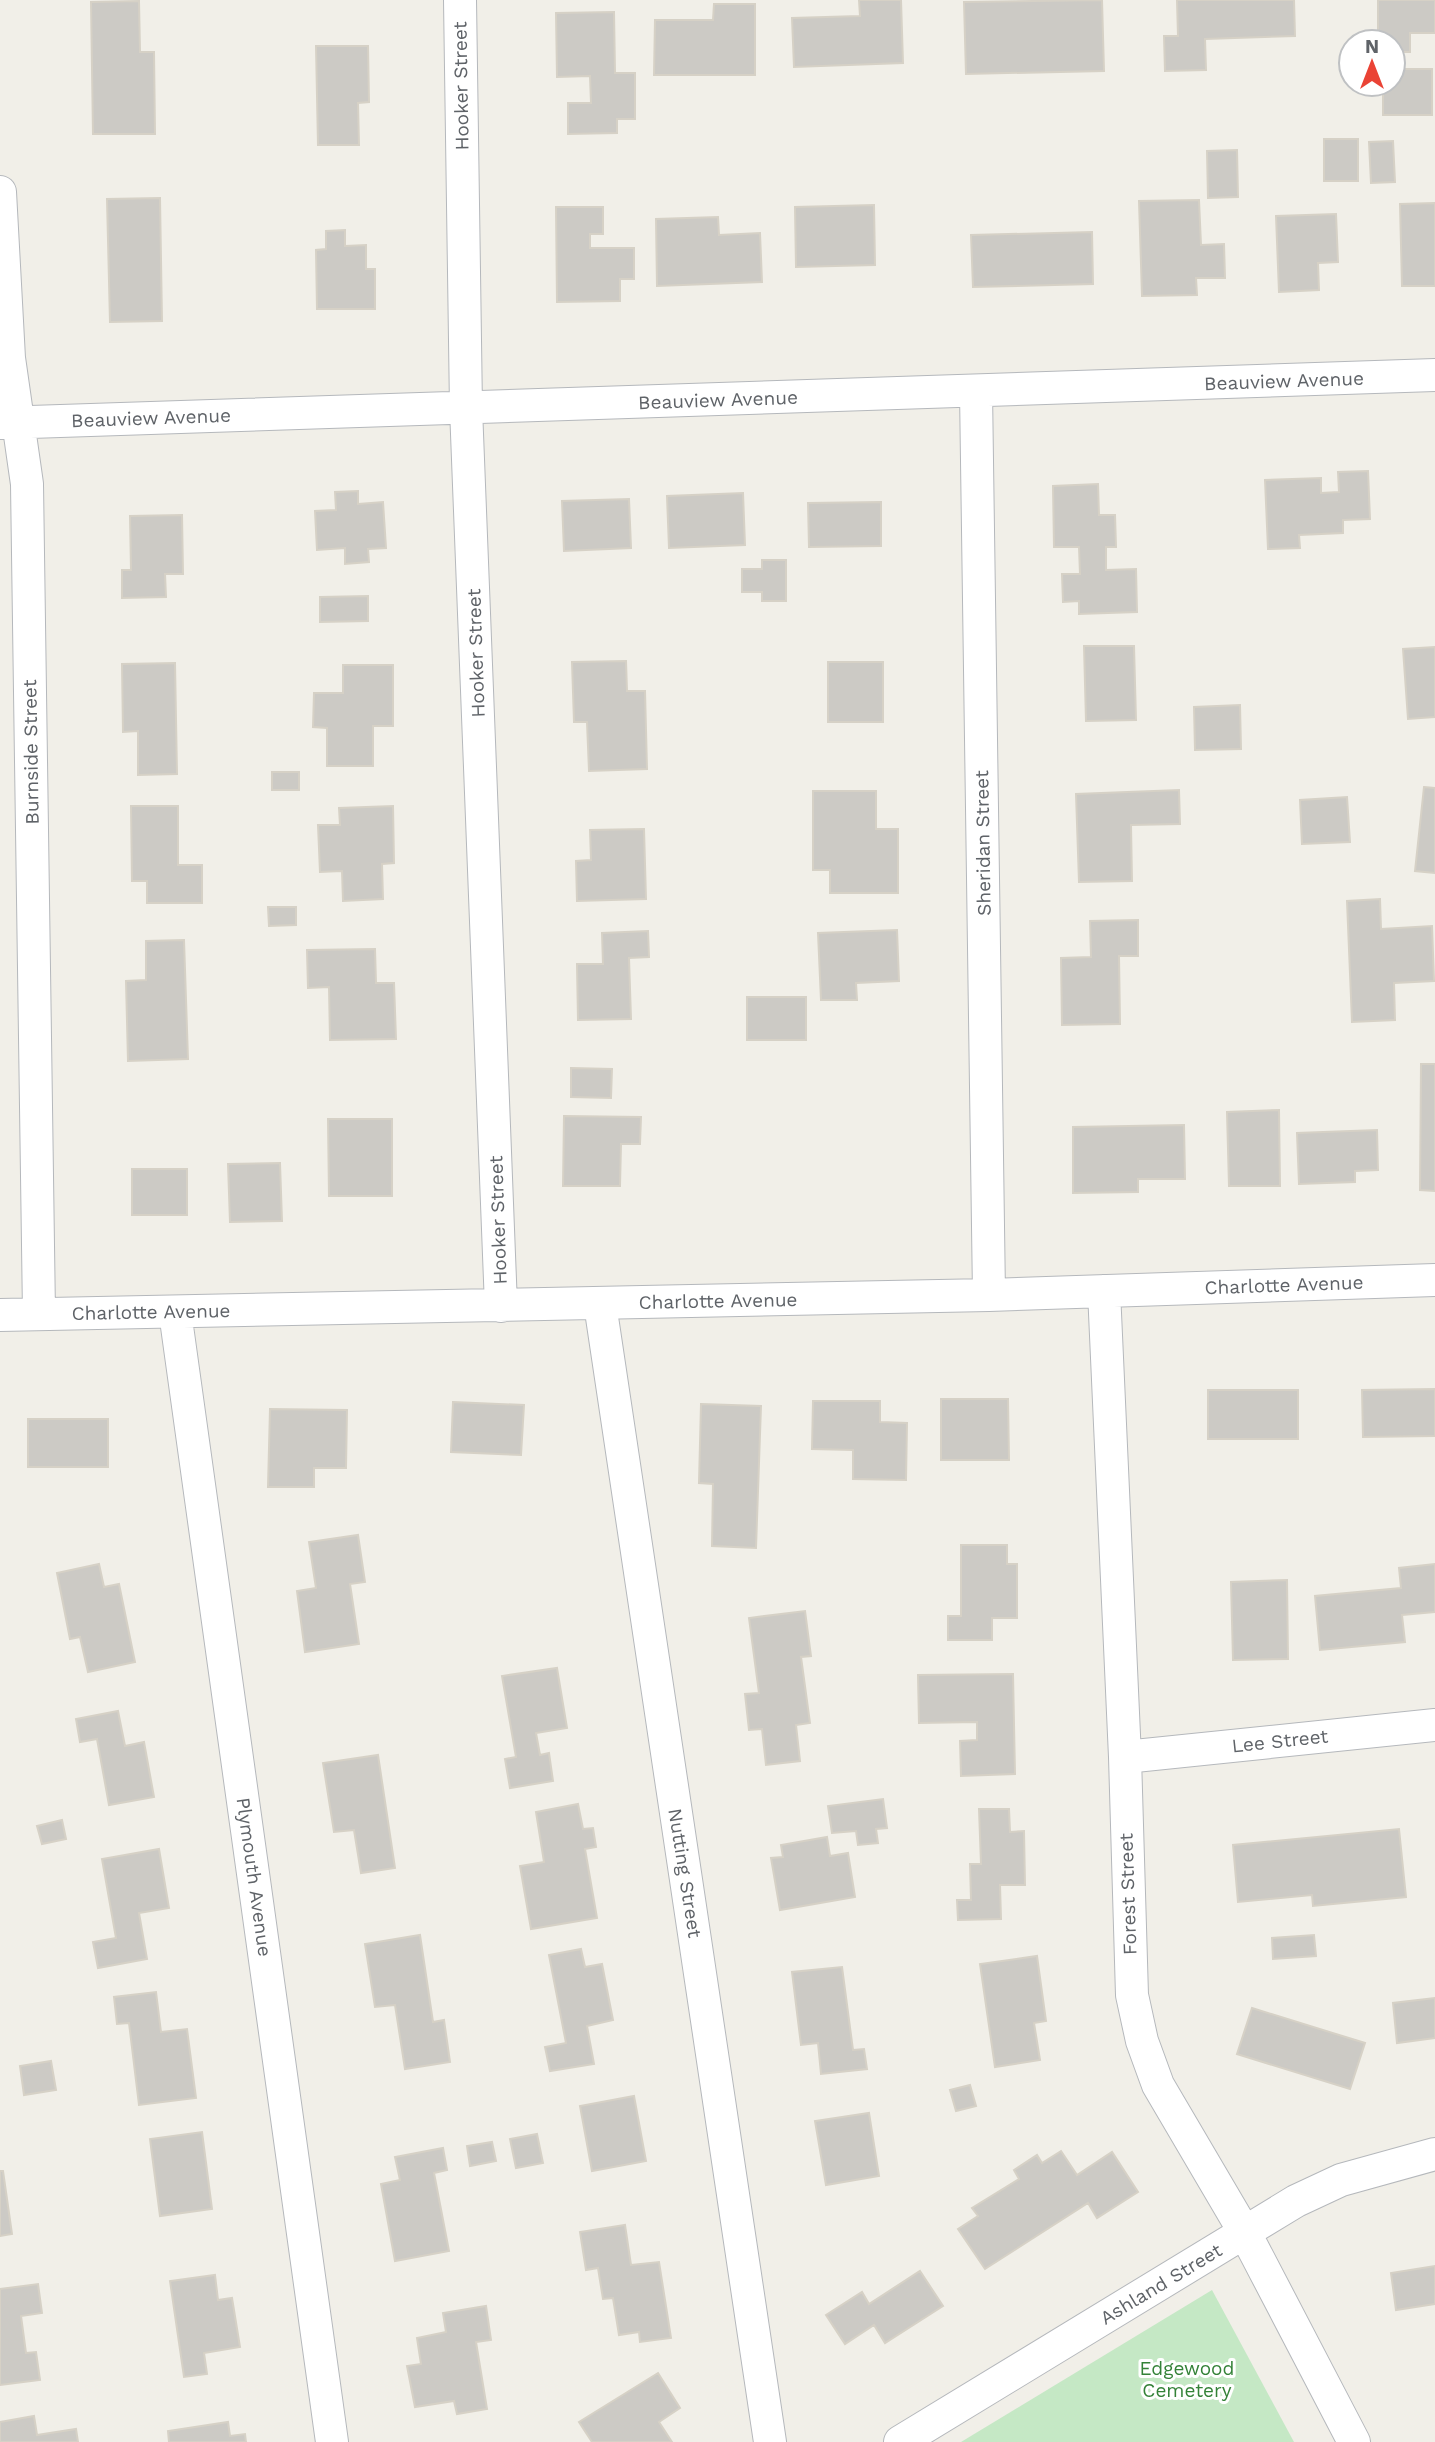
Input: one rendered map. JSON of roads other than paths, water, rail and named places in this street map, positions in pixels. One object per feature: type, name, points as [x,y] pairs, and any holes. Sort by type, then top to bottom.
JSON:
[{"type":"street","name":"Hooker Street","points":[[460,0],[466,408],[502,1306]]},
{"type":"street","name":"Burnside Street","points":[[0,192],[10,422],[27,498],[39,1314]]},
{"type":"street","name":"Beauview Avenue","points":[[10,422],[1435,375]]},
{"type":"street","name":"Sheridan Street","points":[[976,391],[989,1295]]},
{"type":"street","name":"Charlotte Avenue","points":[[0,1315],[989,1295],[1435,1280]]},
{"type":"street","name":"Forest Street","points":[[1104,1291],[1125,1757],[1132,1995],[1142,2041],[1158,2085],[1245,2233],[1354,2442]]},
{"type":"street","name":"Nutting Street","points":[[600,1304],[770,2442]]},
{"type":"street","name":"Plymouth Avenue","points":[[175,1312],[332,2442]]},
{"type":"street","name":"Lee Street","points":[[1125,1757],[1435,1725]]},
{"type":"street","name":"Ashland Street","points":[[900,2442],[1296,2201],[1341,2180],[1435,2154]]},
{"type":"park label","name":"Edgewood Cemetery","points":[[1187,2379]]}]
